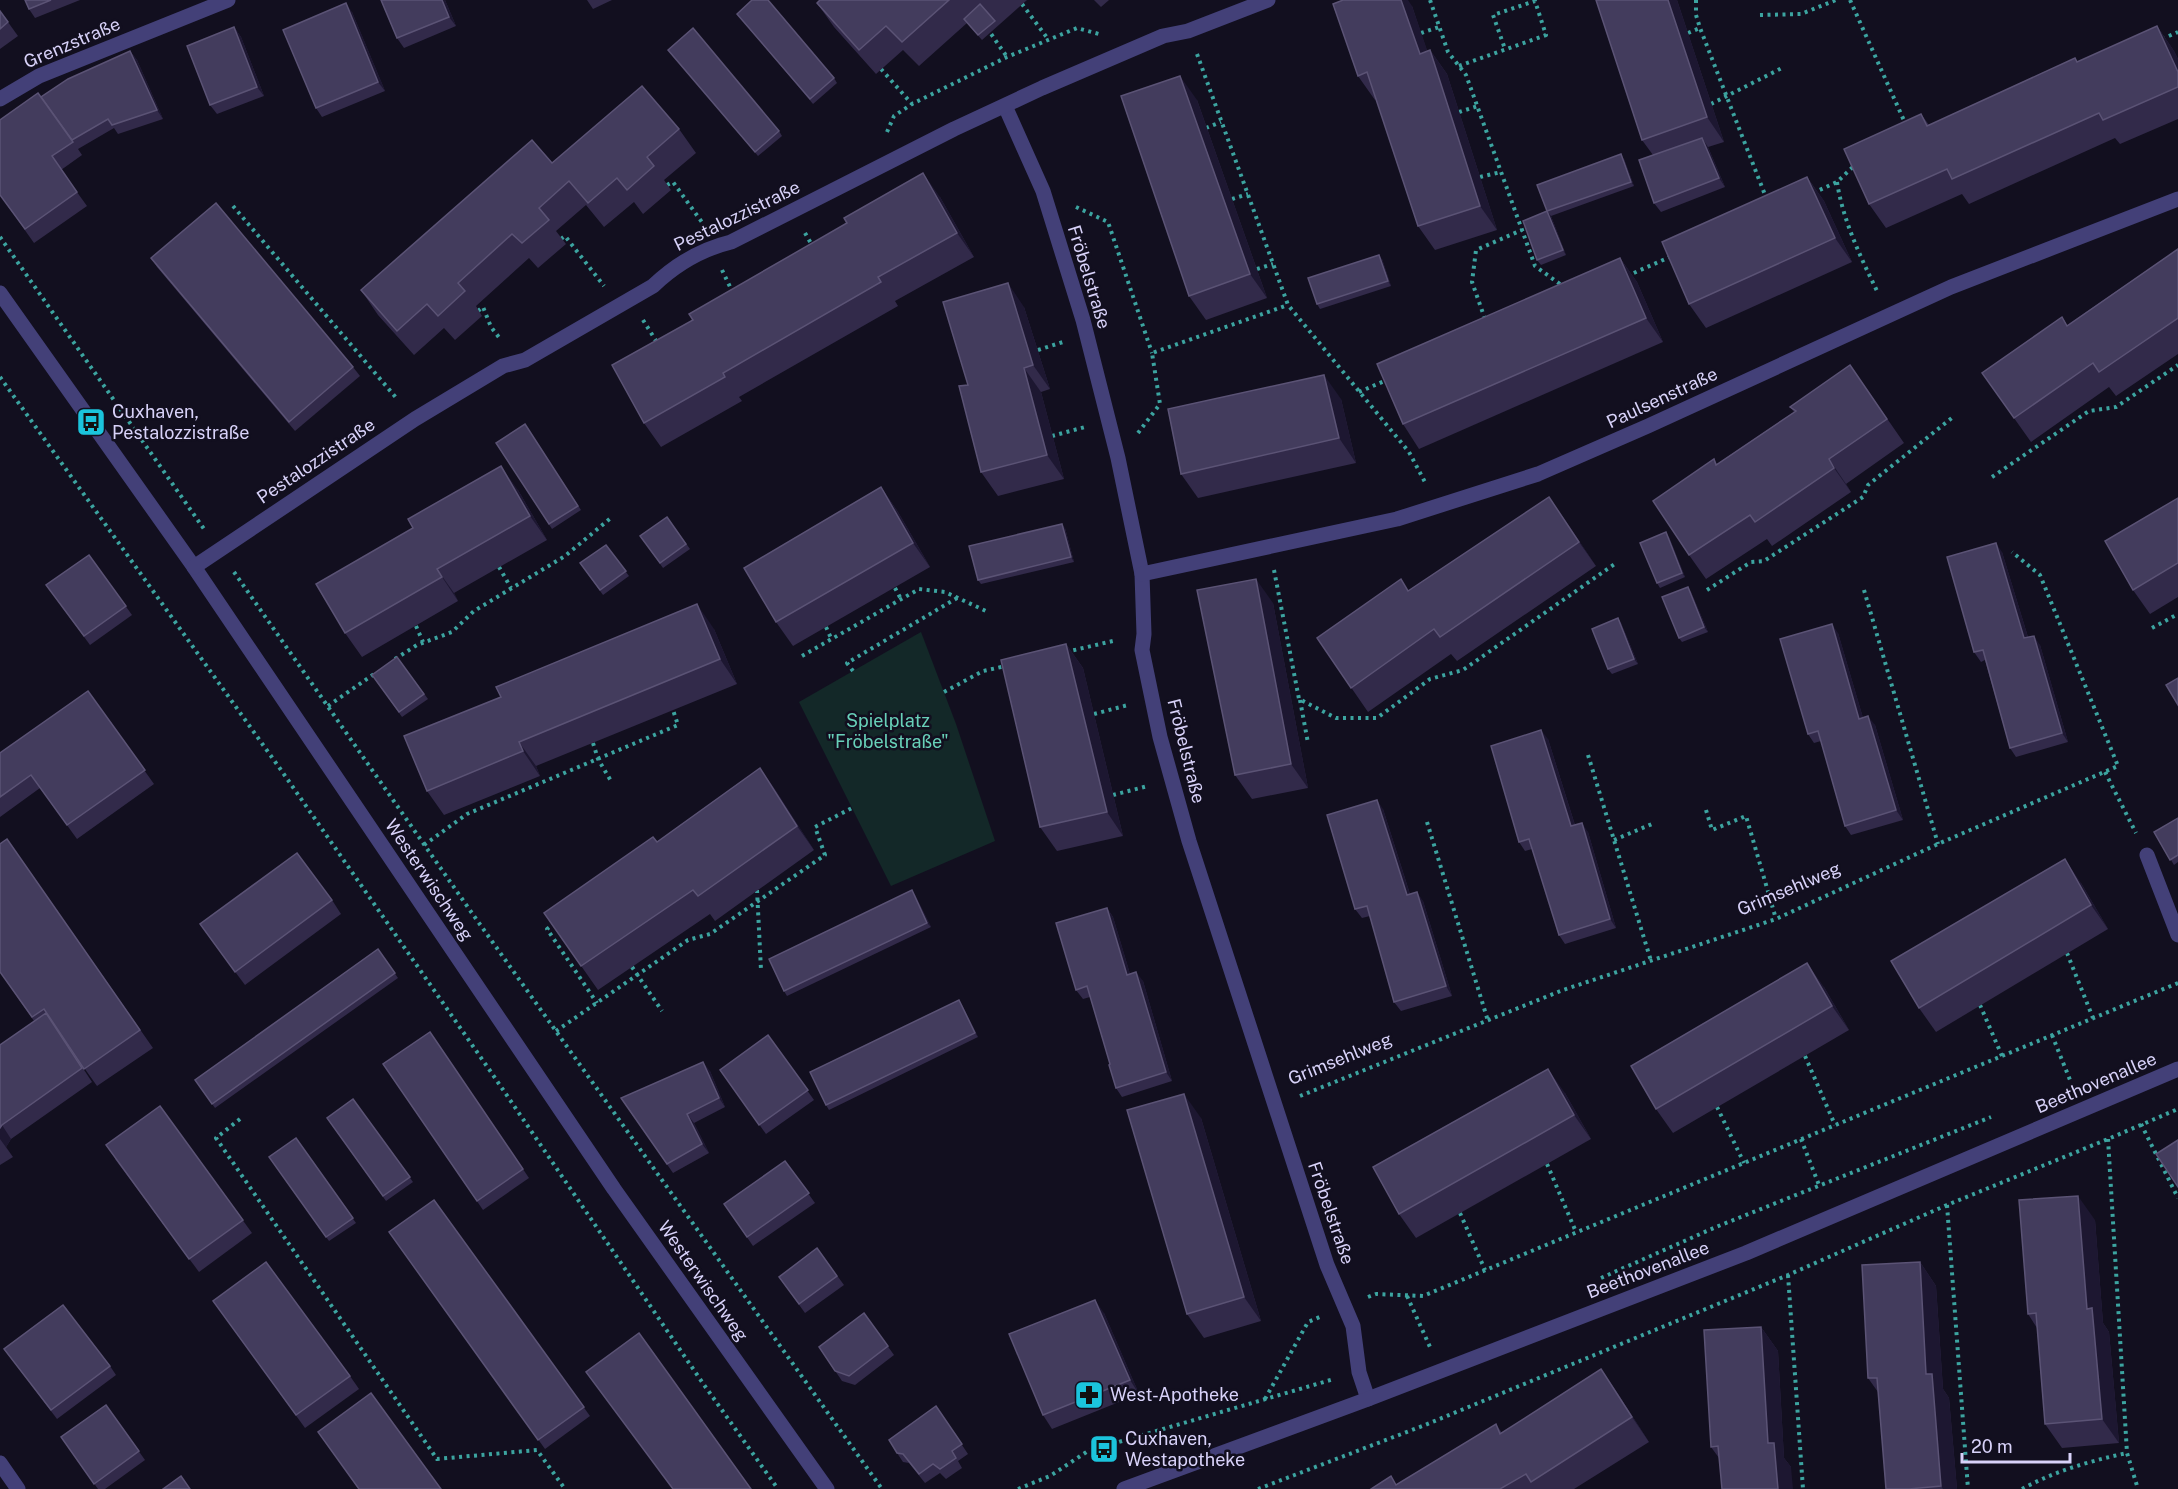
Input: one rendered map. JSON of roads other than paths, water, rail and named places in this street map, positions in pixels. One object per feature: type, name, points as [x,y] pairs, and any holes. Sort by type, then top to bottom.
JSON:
[{"type":"street","name":"Grenzstraße","points":[[0,99],[39,76],[228,0]]},
{"type":"street","name":"Pestalozzistraße","points":[[194,567],[414,419],[502,366],[525,360],[653,286],[666,273],[709,248],[731,242],[954,129],[1005,106],[1163,36],[1188,31],[1268,0]]},
{"type":"street","name":"Fröbelstraße","points":[[1005,106],[1043,191],[1083,320],[1109,420],[1142,574],[1144,634],[1142,650],[1152,699],[1189,841],[1327,1265],[1353,1326],[1359,1372],[1368,1399]]},
{"type":"street","name":"Paulsenstraße","points":[[1142,574],[1397,519],[1548,470],[1951,287],[2178,199]]},
{"type":"street","name":"Westerwischweg","points":[[0,294],[194,567],[614,1189],[826,1489]]},
{"type":"street","points":[[2146,855],[2178,935]]},
{"type":"street","name":"Beethovenallee","points":[[1124,1489],[1368,1399],[1746,1253],[2178,1069]]},
{"type":"street","points":[[0,1463],[18,1489]]},
{"type":"place","name":"Cuxhaven, Pestalozzistraße","points":[[91,422]]},
{"type":"place","name":"West-Apotheke","points":[[1089,1395]]},
{"type":"place","name":"Cuxhaven, Westapotheke","points":[[1104,1449]]},
{"type":"park label","name":"Spielplatz \"Fröbelstraße\"","points":[[888,731]]}]
